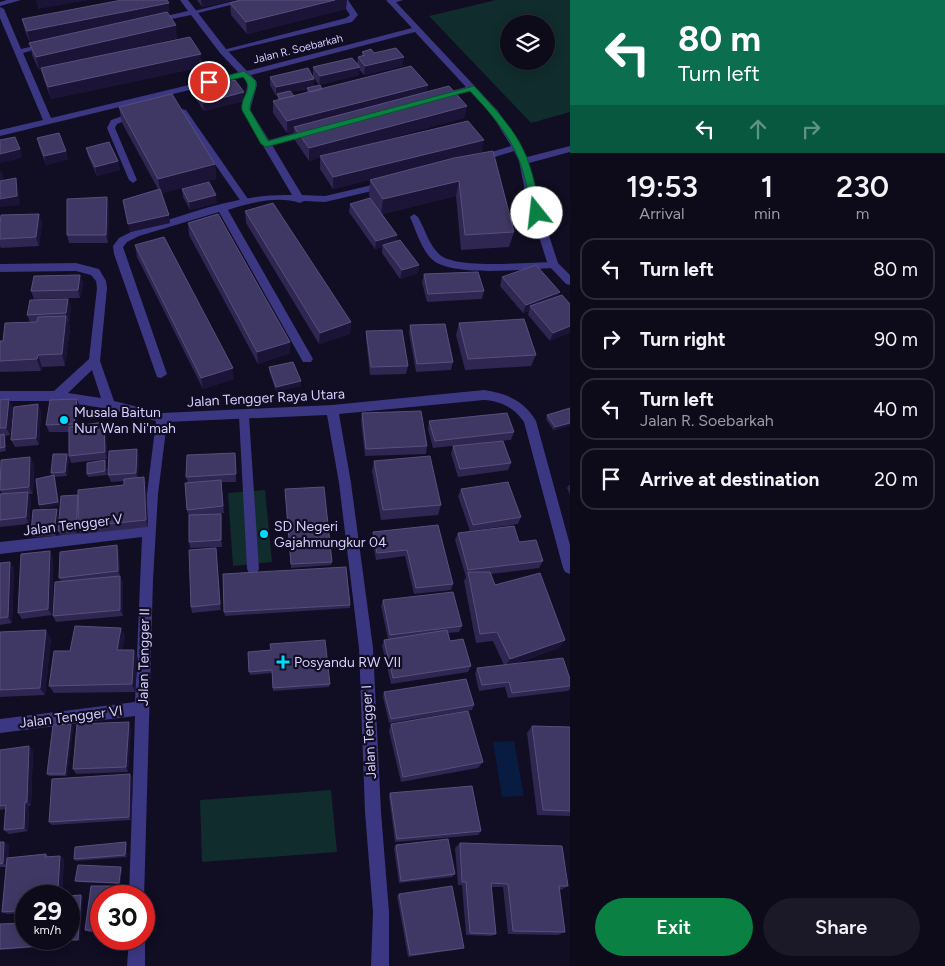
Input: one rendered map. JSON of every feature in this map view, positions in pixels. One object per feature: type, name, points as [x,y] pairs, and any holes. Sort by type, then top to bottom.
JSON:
[{"type":"street","points":[[0,4],[17,0]]},
{"type":"street","points":[[184,0],[223,51],[253,85],[246,100],[246,110],[300,200]]},
{"type":"street","points":[[394,1],[417,29],[495,113],[517,147],[524,161],[531,196],[553,265],[570,281]]},
{"type":"street","points":[[0,9],[48,121]]},
{"type":"street","points":[[145,23],[194,12]]},
{"type":"street","points":[[0,26],[10,30]]},
{"type":"street","name":"Jalan R. Soebarkah","points":[[0,133],[244,74],[417,29]]},
{"type":"street","points":[[18,52],[57,43]]},
{"type":"street","points":[[434,98],[471,88]]},
{"type":"street","points":[[266,144],[322,129]]},
{"type":"street","points":[[472,161],[517,147]]},
{"type":"street","points":[[524,161],[545,158],[570,149]]},
{"type":"street","points":[[162,374],[119,254],[118,246],[124,240],[135,234],[245,201],[269,197],[300,200],[325,199],[399,181]]},
{"type":"street","points":[[222,208],[307,359]]},
{"type":"street","points":[[0,268],[76,268],[95,272],[101,281],[102,288],[94,361],[109,404]]},
{"type":"street","points":[[56,396],[94,361]]},
{"type":"street","name":"Jalan Tengger Raya Utara","points":[[0,396],[56,396],[109,404],[162,418],[244,416],[332,410],[484,395],[494,396],[513,403],[524,412],[530,421],[570,568]]},
{"type":"street","name":"Jalan Tengger I","points":[[332,410],[345,483],[366,648],[373,812],[381,912],[380,966]]},
{"type":"street","name":"Jalan Tengger II","points":[[137,885],[148,531],[156,453],[162,418]]},
{"type":"street","name":"Jalan Tengger V","points":[[0,548],[148,531]]},
{"type":"street","name":"Jalan Tengger VI","points":[[0,726],[143,708]]},
{"type":"street","points":[[136,950],[136,966]]},
{"type":"lane","points":[[194,12],[247,0]]},
{"type":"lane","points":[[223,51],[349,20],[354,15],[344,0]]},
{"type":"lane","points":[[161,108],[175,108],[183,112],[245,201]]},
{"type":"lane","points":[[133,180],[111,128],[114,122],[119,119],[142,112]]},
{"type":"lane","points":[[414,217],[432,251],[447,264],[467,266],[553,265]]},
{"type":"lane","points":[[244,416],[253,569]]},
{"type":"green space","points":[[496,0],[570,0],[570,112],[531,123],[429,16]]},
{"type":"green space","points":[[265,490],[272,562],[233,566],[228,493]]},
{"type":"green space","points":[[331,790],[337,852],[202,862],[200,800]]},
{"type":"water","points":[[514,741],[524,796],[502,797],[493,742]]},
{"type":"building","points":[[122,0],[167,0],[169,3],[27,31],[22,19]]},
{"type":"building","points":[[241,0],[335,0],[246,22],[230,3]]},
{"type":"building","points":[[167,12],[176,25],[36,57],[29,43]]},
{"type":"building","points":[[190,37],[201,54],[48,87],[41,68]]},
{"type":"building","points":[[396,48],[404,57],[365,66],[358,57],[365,55],[362,52],[371,49],[374,53]]},
{"type":"building","points":[[352,58],[360,67],[320,76],[313,67]]},
{"type":"building","points":[[411,66],[428,85],[287,121],[273,101]]},
{"type":"building","points":[[308,68],[314,79],[276,87],[270,77]]},
{"type":"building","points":[[235,80],[244,92],[203,103],[194,89]]},
{"type":"building","points":[[320,85],[322,89],[310,92],[307,88]]},
{"type":"building","points":[[449,86],[467,106],[309,148],[294,127]]},
{"type":"building","points":[[290,91],[294,96],[280,99],[277,94]]},
{"type":"building","points":[[172,94],[215,164],[158,179],[119,107]]},
{"type":"building","points":[[468,121],[484,140],[333,177],[320,156]]},
{"type":"building","points":[[59,133],[66,151],[44,156],[37,138]]},
{"type":"building","points":[[15,137],[20,149],[0,154],[0,140]]},
{"type":"building","points":[[109,142],[118,161],[95,167],[86,148]]},
{"type":"building","points":[[493,151],[514,232],[465,235],[459,181],[383,199],[370,180],[454,158]]},
{"type":"building","points":[[16,178],[17,196],[0,199],[0,181]]},
{"type":"building","points":[[209,182],[216,195],[189,202],[182,189]]},
{"type":"building","points":[[160,189],[169,215],[128,224],[123,200]]},
{"type":"building","points":[[107,197],[106,235],[67,235],[67,199]]},
{"type":"building","points":[[370,198],[397,235],[376,241],[350,204]]},
{"type":"building","points":[[273,203],[351,322],[320,333],[245,211]]},
{"type":"building","points":[[39,214],[36,237],[0,239],[1,215]]},
{"type":"building","points":[[218,214],[290,342],[257,352],[188,223]]},
{"type":"building","points":[[164,237],[233,368],[201,378],[135,245]]},
{"type":"building","points":[[400,240],[419,265],[402,270],[383,245]]},
{"type":"building","points":[[536,265],[560,292],[526,305],[502,277]]},
{"type":"building","points":[[478,272],[484,291],[428,294],[424,274]]},
{"type":"building","points":[[80,275],[78,290],[31,291],[34,276]]},
{"type":"building","points":[[562,295],[570,304],[570,326],[553,333],[530,306]]},
{"type":"building","points":[[68,299],[66,313],[27,315],[30,300]]},
{"type":"building","points":[[66,316],[62,354],[38,355],[37,359],[0,361],[0,341],[3,341],[5,323],[37,322],[38,317]]},
{"type":"building","points":[[524,319],[536,355],[468,359],[459,323]]},
{"type":"building","points":[[445,324],[453,362],[417,364],[410,325]]},
{"type":"building","points":[[402,330],[408,366],[371,367],[366,331]]},
{"type":"building","points":[[293,362],[301,381],[276,387],[269,367]]},
{"type":"building","points":[[9,399],[6,428],[0,428],[0,400]]},
{"type":"building","points":[[77,399],[74,424],[46,425],[50,400]]},
{"type":"building","points":[[38,404],[36,438],[11,440],[14,407]]},
{"type":"building","points":[[570,408],[570,423],[555,427],[547,415]]},
{"type":"building","points":[[421,411],[427,446],[366,449],[362,413]]},
{"type":"building","points":[[507,413],[514,432],[435,441],[429,421]]},
{"type":"building","points":[[104,422],[105,452],[69,456],[69,427]]},
{"type":"building","points":[[4,434],[5,447],[0,448],[0,435]]},
{"type":"building","points":[[503,441],[511,463],[460,469],[453,446]]},
{"type":"building","points":[[137,449],[136,473],[108,475],[109,451]]},
{"type":"building","points":[[235,453],[236,474],[186,477],[187,455]]},
{"type":"building","points":[[53,454],[67,454],[65,472],[51,473]]},
{"type":"building","points":[[430,456],[441,505],[383,510],[374,461]]},
{"type":"building","points":[[30,457],[29,487],[0,490],[1,460]]},
{"type":"building","points":[[105,460],[105,471],[87,474],[87,463]]},
{"type":"building","points":[[54,475],[58,502],[39,505],[36,479]]},
{"type":"building","points":[[144,477],[146,520],[78,527],[78,490],[124,485],[124,479]]},
{"type":"building","points":[[221,480],[223,506],[187,510],[185,483]]},
{"type":"building","points":[[508,482],[521,517],[473,525],[461,489]]},
{"type":"building","points":[[324,487],[332,562],[291,564],[285,489]]},
{"type":"building","points":[[28,492],[26,517],[0,520],[0,494]]},
{"type":"building","points":[[78,495],[76,530],[58,531],[61,496]]},
{"type":"building","points":[[57,509],[54,532],[31,533],[33,510]]},
{"type":"building","points":[[221,514],[221,540],[189,542],[189,515]]},
{"type":"building","points":[[438,525],[453,584],[416,588],[407,550],[377,553],[373,532]]},
{"type":"building","points":[[514,526],[519,542],[536,540],[543,561],[468,570],[458,533]]},
{"type":"building","points":[[117,545],[118,571],[59,578],[60,552]]},
{"type":"building","points":[[216,548],[220,604],[191,607],[189,550]]},
{"type":"building","points":[[50,551],[48,609],[18,613],[21,554]]},
{"type":"building","points":[[10,562],[8,617],[0,618],[0,563]]},
{"type":"building","points":[[346,567],[350,605],[224,612],[223,574]]},
{"type":"building","points":[[468,572],[490,572],[495,585],[540,573],[565,640],[510,659],[497,632],[480,634]]},
{"type":"building","points":[[120,576],[120,610],[53,616],[55,582]]},
{"type":"building","points":[[453,592],[462,626],[390,635],[383,600]]},
{"type":"building","points":[[75,626],[121,628],[117,650],[134,650],[132,684],[49,686],[54,651],[70,651]]},
{"type":"building","points":[[46,630],[40,688],[0,690],[0,632]]},
{"type":"building","points":[[447,630],[450,641],[463,639],[471,666],[393,678],[384,640]]},
{"type":"building","points":[[325,640],[330,684],[273,688],[272,670],[249,672],[248,652],[271,650],[270,644]]},
{"type":"building","points":[[563,658],[570,679],[570,686],[512,693],[509,682],[482,685],[477,668]]},
{"type":"building","points":[[466,679],[474,705],[391,719],[384,692]]},
{"type":"building","points":[[468,711],[483,762],[403,777],[391,724]]},
{"type":"building","points":[[129,722],[126,767],[73,769],[77,724]]},
{"type":"building","points":[[71,724],[65,774],[47,774],[53,725]]},
{"type":"building","points":[[532,726],[570,727],[570,811],[543,810]]},
{"type":"building","points":[[29,746],[24,828],[4,830],[6,805],[0,806],[0,750]]},
{"type":"building","points":[[130,774],[129,817],[49,822],[52,779]]},
{"type":"building","points":[[472,786],[481,831],[397,839],[390,793]]},
{"type":"building","points":[[448,839],[455,874],[401,881],[396,845]]},
{"type":"building","points":[[0,842],[4,842],[3,863],[0,864]]},
{"type":"building","points":[[126,842],[125,855],[74,859],[75,847]]},
{"type":"building","points":[[460,843],[562,846],[568,886],[559,886],[565,932],[513,931],[508,884],[491,883],[496,934],[470,933],[466,882],[462,882]]},
{"type":"building","points":[[46,854],[45,857],[60,856],[58,885],[15,885],[15,911],[2,912],[7,858]]},
{"type":"building","points":[[78,865],[121,867],[119,883],[75,881]]},
{"type":"building","points":[[452,886],[464,948],[410,955],[399,894]]},
{"type":"building","points":[[90,893],[90,930],[85,930]]},
{"type":"building","points":[[15,923],[15,948],[0,949],[0,924]]},
{"type":"place","name":"Musala Baitun Nur Wan Ni'mah","points":[[64,420]]},
{"type":"place","name":"SD Negeri Gajahmungkur 04","points":[[264,534]]},
{"type":"place","name":"Posyandu RW VII","points":[[283,662]]},
{"type":"route","points":[[209,82],[244,74],[252,81],[253,85],[246,100],[246,110],[266,144],[471,88],[495,113],[517,147],[524,161],[531,196],[537,213]]}]
